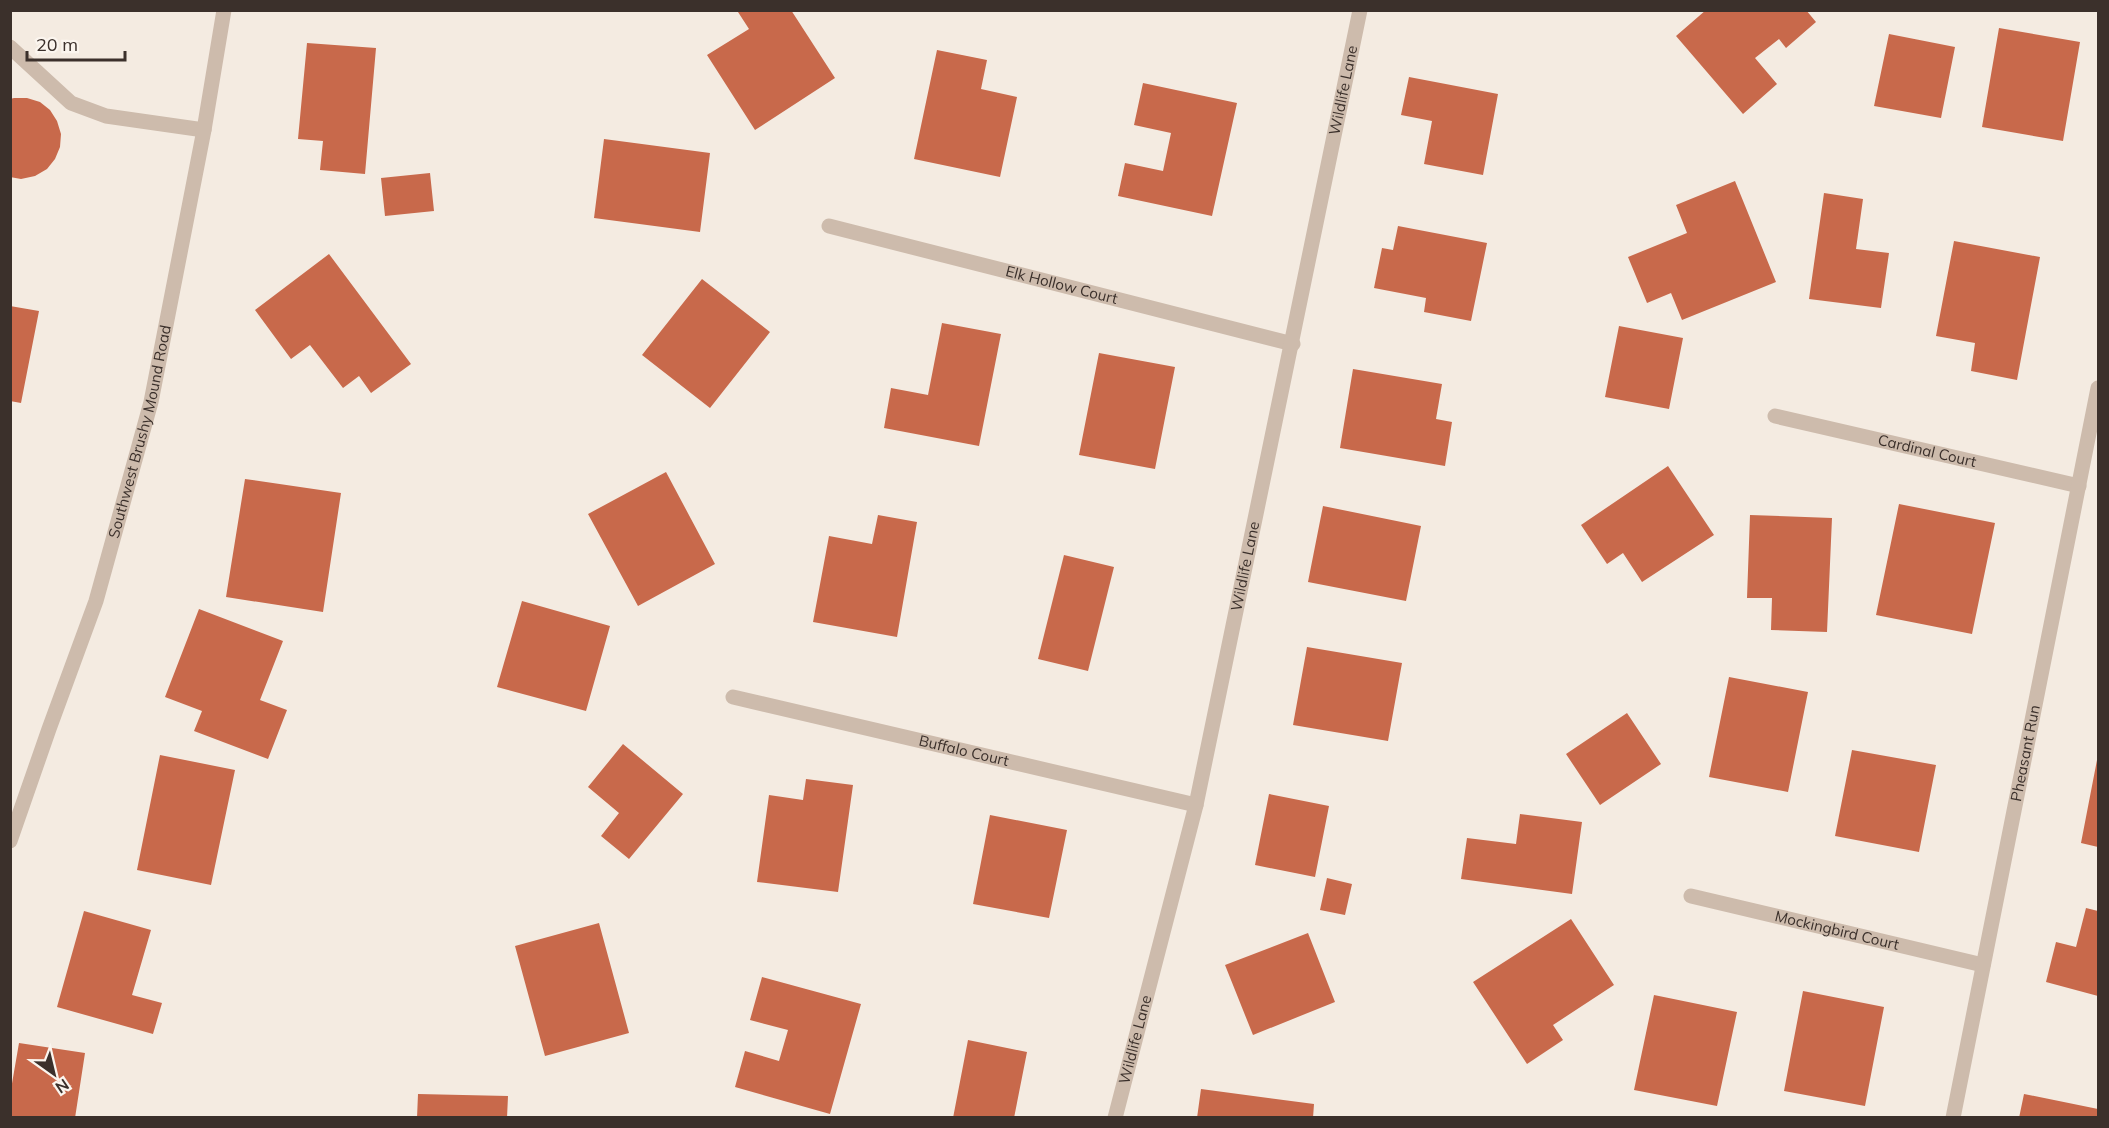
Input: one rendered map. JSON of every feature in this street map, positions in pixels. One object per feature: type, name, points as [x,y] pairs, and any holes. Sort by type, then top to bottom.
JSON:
[{"type":"street","name":"Southwest Brushy Mound Road","points":[[10,841],[96,601],[150,402],[204,130],[224,10]]},
{"type":"street","name":"Wildlife Lane","points":[[1115,1118],[1196,805],[1293,344],[1360,10]]},
{"type":"street","points":[[10,48],[71,103],[106,116],[204,130]]},
{"type":"street","name":"Elk Hollow Court","points":[[829,226],[1293,344]]},
{"type":"street","name":"Pheasant Run","points":[[1953,1118],[2098,388]]},
{"type":"street","name":"Cardinal Court","points":[[1775,416],[2079,486]]},
{"type":"street","name":"Buffalo Court","points":[[733,698],[1196,805]]},
{"type":"street","name":"Mockingbird Court","points":[[1690,896],[1983,965]]},
{"type":"building","points":[[741,10],[791,10],[835,78],[755,130],[707,55],[749,29],[738,12]]},
{"type":"building","points":[[1706,10],[1806,10],[1816,22],[1786,48],[1779,39],[1755,58],[1777,84],[1743,114],[1676,36]]},
{"type":"building","points":[[1999,28],[2080,42],[2063,141],[1982,127]]},
{"type":"building","points":[[1889,34],[1955,47],[1941,118],[1874,106]]},
{"type":"building","points":[[307,43],[376,48],[365,174],[320,170],[323,141],[298,139]]},
{"type":"building","points":[[937,50],[987,60],[981,89],[1017,97],[1000,177],[914,159]]},
{"type":"building","points":[[1409,77],[1498,94],[1483,175],[1424,164],[1432,121],[1401,115]]},
{"type":"building","points":[[1143,83],[1237,103],[1212,216],[1118,196],[1125,163],[1163,171],[1171,133],[1134,125]]},
{"type":"building","points":[[27,98],[40,102],[50,110],[61,134],[60,147],[55,159],[47,169],[35,176],[21,179],[10,177],[10,99]]},
{"type":"building","points":[[604,139],[710,153],[700,232],[594,218]]},
{"type":"building","points":[[430,173],[434,211],[385,216],[381,178]]},
{"type":"building","points":[[1735,181],[1776,282],[1682,320],[1671,293],[1647,303],[1628,257],[1687,233],[1676,205]]},
{"type":"building","points":[[1824,193],[1863,199],[1856,249],[1889,253],[1881,308],[1809,299]]},
{"type":"building","points":[[1398,226],[1487,243],[1471,321],[1424,312],[1426,298],[1374,288],[1382,248],[1393,250]]},
{"type":"building","points":[[1954,241],[2040,257],[2017,380],[1971,371],[1975,343],[1936,336]]},
{"type":"building","points":[[329,254],[411,364],[371,393],[359,376],[343,388],[310,345],[291,359],[255,310]]},
{"type":"building","points":[[702,279],[770,332],[710,408],[642,355]]},
{"type":"building","points":[[10,306],[39,311],[21,403],[10,401]]},
{"type":"building","points":[[942,323],[1001,334],[979,446],[884,428],[891,388],[928,395]]},
{"type":"building","points":[[1619,326],[1683,338],[1669,409],[1605,397]]},
{"type":"building","points":[[1099,353],[1175,367],[1155,469],[1079,455]]},
{"type":"building","points":[[1353,369],[1442,384],[1436,419],[1452,422],[1445,466],[1340,448]]},
{"type":"building","points":[[1668,466],[1714,535],[1642,582],[1623,553],[1607,564],[1581,525]]},
{"type":"building","points":[[666,472],[715,564],[638,606],[588,514]]},
{"type":"building","points":[[245,479],[341,493],[323,612],[226,597]]},
{"type":"building","points":[[1899,504],[1995,523],[1972,634],[1876,615]]},
{"type":"building","points":[[1323,506],[1421,526],[1406,601],[1308,582]]},
{"type":"building","points":[[878,515],[917,522],[897,637],[813,622],[829,536],[872,544]]},
{"type":"building","points":[[1750,515],[1832,518],[1827,632],[1771,630],[1772,598],[1747,598]]},
{"type":"building","points":[[1064,555],[1114,567],[1088,671],[1038,659]]},
{"type":"building","points":[[522,601],[610,626],[586,711],[497,687]]},
{"type":"building","points":[[199,609],[283,641],[260,700],[287,710],[268,759],[194,731],[202,711],[165,697]]},
{"type":"building","points":[[1307,647],[1402,663],[1388,741],[1293,725]]},
{"type":"building","points":[[1729,677],[1808,692],[1788,792],[1709,777]]},
{"type":"building","points":[[1627,713],[1661,764],[1600,805],[1566,754]]},
{"type":"building","points":[[623,744],[683,794],[629,859],[601,836],[619,813],[588,787]]},
{"type":"building","points":[[1852,750],[1936,765],[1919,852],[1835,836]]},
{"type":"building","points":[[160,755],[235,770],[211,885],[137,870]]},
{"type":"building","points":[[2098,761],[2098,847],[2081,843]]},
{"type":"building","points":[[806,779],[853,785],[838,892],[757,882],[769,795],[803,800]]},
{"type":"building","points":[[1269,794],[1329,806],[1315,877],[1255,865]]},
{"type":"building","points":[[1520,814],[1582,822],[1572,894],[1461,879],[1467,838],[1516,844]]},
{"type":"building","points":[[990,815],[1067,830],[1049,918],[973,904]]},
{"type":"building","points":[[1327,878],[1352,884],[1345,915],[1320,910]]},
{"type":"building","points":[[2086,908],[2098,911],[2098,996],[2046,982],[2056,942],[2076,947]]},
{"type":"building","points":[[84,911],[151,930],[132,995],[162,1003],[153,1034],[57,1007]]},
{"type":"building","points":[[1571,919],[1614,985],[1553,1025],[1563,1040],[1527,1064],[1473,982]]},
{"type":"building","points":[[599,923],[629,1033],[545,1056],[515,946]]},
{"type":"building","points":[[1308,933],[1335,1002],[1253,1035],[1225,965]]},
{"type":"building","points":[[762,977],[861,1004],[830,1114],[735,1087],[745,1051],[779,1061],[788,1030],[750,1020]]},
{"type":"building","points":[[1803,991],[1884,1007],[1865,1106],[1784,1091]]},
{"type":"building","points":[[1654,995],[1737,1012],[1717,1106],[1634,1090]]},
{"type":"building","points":[[968,1040],[1027,1052],[1014,1118],[953,1118]]},
{"type":"building","points":[[19,1043],[85,1053],[75,1118],[10,1118],[10,1095]]},
{"type":"building","points":[[1201,1089],[1314,1104],[1313,1118],[1197,1118]]},
{"type":"building","points":[[418,1094],[508,1096],[507,1118],[417,1118]]},
{"type":"building","points":[[2024,1094],[2098,1109],[2098,1118],[2019,1118]]}]
